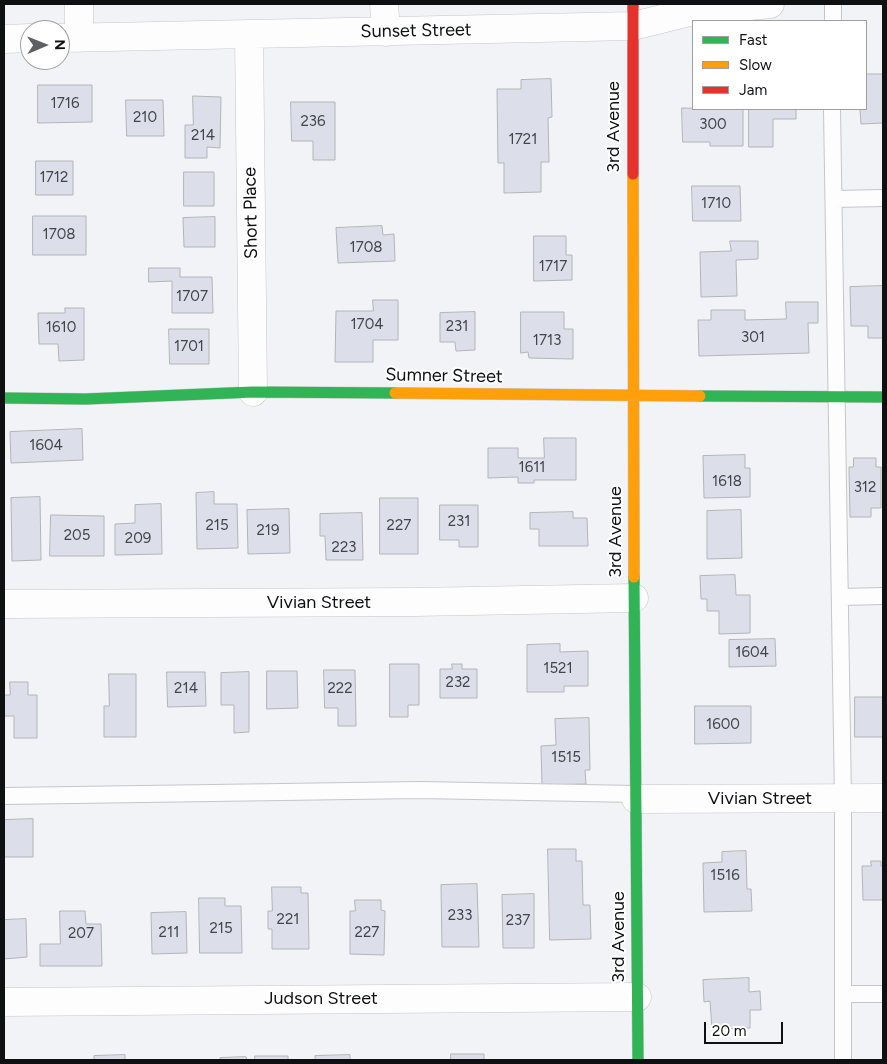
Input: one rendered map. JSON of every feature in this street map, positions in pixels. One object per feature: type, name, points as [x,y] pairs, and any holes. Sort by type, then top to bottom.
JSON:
[{"type":"street","points":[[70,38],[79,4]]},
{"type":"street","points":[[384,4],[386,32]]},
{"type":"street","name":"Sunset Street","points":[[70,38],[386,32],[690,12],[770,4]]},
{"type":"street","name":"3rd Avenue","points":[[633,15],[632,395],[638,1060]]},
{"type":"street","name":"Short Place","points":[[249,35],[253,392]]},
{"type":"street","points":[[4,39],[20,38]]},
{"type":"street","name":"Sumner Street","points":[[4,398],[86,399],[253,392],[883,397]]},
{"type":"street","name":"Vivian Street","points":[[4,604],[415,602],[634,598]]},
{"type":"street","name":"Vivian Street","points":[[636,796],[883,798]]},
{"type":"street","name":"Judson Street","points":[[4,1002],[637,997]]},
{"type":"lane","points":[[833,4],[833,20]]},
{"type":"lane","points":[[832,110],[841,597],[843,1060]]},
{"type":"lane","points":[[834,199],[883,198]]},
{"type":"lane","points":[[841,597],[883,596]]},
{"type":"lane","points":[[4,796],[420,790],[636,796]]},
{"type":"lane","points":[[843,994],[883,994]]},
{"type":"building","points":[[867,74],[883,74],[883,123],[861,124],[860,110],[867,110]]},
{"type":"building","points":[[551,79],[552,117],[548,118],[549,162],[541,162],[541,192],[504,193],[504,163],[498,163],[497,89],[521,89],[521,80]]},
{"type":"building","points":[[38,85],[92,85],[92,122],[38,123]]},
{"type":"building","points":[[193,96],[221,97],[220,148],[207,147],[207,158],[185,158],[185,125],[193,125]]},
{"type":"building","points":[[126,100],[163,100],[164,136],[127,136]]},
{"type":"building","points":[[291,102],[335,102],[335,160],[313,160],[313,141],[292,141]]},
{"type":"building","points":[[682,108],[692,108],[692,110],[743,110],[743,146],[710,146],[710,142],[683,142]]},
{"type":"building","points":[[749,110],[796,110],[796,119],[773,119],[773,147],[749,147]]},
{"type":"building","points":[[36,161],[73,161],[73,195],[36,195]]},
{"type":"building","points":[[184,172],[214,172],[214,206],[184,206]]},
{"type":"building","points":[[692,186],[740,186],[741,221],[693,221]]},
{"type":"building","points":[[33,216],[86,216],[86,255],[33,255]]},
{"type":"building","points":[[215,217],[215,247],[184,247],[183,218]]},
{"type":"building","points":[[382,226],[383,235],[394,234],[395,261],[338,263],[336,228]]},
{"type":"building","points":[[534,236],[566,236],[566,255],[572,255],[572,280],[534,281]]},
{"type":"building","points":[[730,241],[758,241],[758,259],[736,260],[737,296],[701,297],[700,252],[731,251]]},
{"type":"building","points":[[149,268],[180,268],[180,277],[212,277],[213,313],[172,313],[172,281],[149,282]]},
{"type":"building","points":[[883,286],[883,338],[868,338],[868,326],[851,326],[850,287]]},
{"type":"building","points":[[373,300],[398,300],[398,340],[373,340],[373,362],[335,362],[336,311],[373,311]]},
{"type":"building","points":[[786,302],[818,302],[818,323],[808,323],[809,353],[699,356],[698,320],[711,320],[711,310],[745,310],[745,320],[786,319]]},
{"type":"building","points":[[65,308],[84,308],[84,360],[59,361],[58,344],[39,344],[38,313],[65,313]]},
{"type":"building","points":[[475,312],[475,350],[456,351],[455,342],[440,342],[440,313]]},
{"type":"building","points":[[521,312],[564,312],[564,329],[573,329],[573,359],[529,358],[528,352],[521,353]]},
{"type":"building","points":[[169,329],[209,329],[209,364],[170,364]]},
{"type":"building","points":[[82,429],[83,460],[11,463],[10,432]]},
{"type":"building","points":[[544,438],[576,438],[576,480],[534,480],[534,483],[518,483],[518,477],[488,478],[488,448],[518,448],[518,458],[544,458]]},
{"type":"building","points":[[745,455],[745,468],[750,468],[750,497],[704,498],[703,456]]},
{"type":"building","points":[[854,458],[876,458],[876,467],[881,467],[881,508],[871,508],[871,517],[850,517],[849,467],[853,467]]},
{"type":"building","points":[[214,492],[214,504],[237,504],[238,548],[197,549],[196,493]]},
{"type":"building","points":[[40,497],[41,560],[12,561],[11,498]]},
{"type":"building","points":[[380,498],[418,498],[418,554],[380,554]]},
{"type":"building","points":[[161,504],[162,554],[115,555],[115,524],[135,523],[135,505]]},
{"type":"building","points":[[440,505],[478,505],[478,547],[459,547],[459,540],[440,540]]},
{"type":"building","points":[[289,509],[290,553],[248,554],[247,510]]},
{"type":"building","points":[[741,510],[742,558],[707,559],[707,511]]},
{"type":"building","points":[[573,512],[573,518],[587,518],[588,546],[539,546],[539,529],[530,529],[530,513]]},
{"type":"building","points":[[362,513],[363,560],[326,560],[325,536],[320,536],[320,514]]},
{"type":"building","points":[[51,515],[104,516],[104,556],[50,556]]},
{"type":"building","points":[[735,575],[736,595],[750,595],[750,633],[719,634],[719,611],[707,611],[707,599],[701,599],[700,576]]},
{"type":"building","points":[[775,639],[776,666],[729,667],[729,640]]},
{"type":"building","points":[[560,644],[560,652],[588,651],[588,686],[564,686],[564,692],[527,692],[527,645]]},
{"type":"building","points":[[390,664],[419,664],[419,705],[408,705],[408,717],[390,717]]},
{"type":"building","points":[[452,664],[462,664],[462,669],[477,669],[477,698],[440,698],[440,669],[452,669]]},
{"type":"building","points":[[324,670],[355,670],[356,726],[338,726],[338,708],[325,708]]},
{"type":"building","points":[[267,671],[297,671],[298,708],[267,709]]},
{"type":"building","points":[[167,672],[205,672],[206,706],[168,707]]},
{"type":"building","points":[[249,672],[249,732],[234,733],[234,705],[221,705],[221,673]]},
{"type":"building","points":[[109,674],[136,674],[136,737],[104,737],[104,706],[109,706]]},
{"type":"building","points":[[10,682],[28,682],[28,695],[37,695],[37,738],[14,738],[14,716],[4,716],[4,695],[10,695]]},
{"type":"building","points":[[855,697],[883,697],[883,737],[855,737]]},
{"type":"building","points":[[695,706],[751,706],[751,743],[695,744]]},
{"type":"building","points":[[589,718],[590,770],[585,770],[586,784],[542,785],[541,746],[556,745],[555,719]]},
{"type":"building","points":[[33,819],[33,857],[4,857],[4,820]]},
{"type":"building","points":[[548,849],[576,849],[576,861],[582,861],[583,905],[590,905],[591,939],[550,940]]},
{"type":"building","points":[[746,851],[747,889],[751,889],[752,911],[704,912],[703,863],[722,862],[722,852]]},
{"type":"building","points":[[871,861],[881,861],[881,866],[883,866],[883,900],[863,900],[862,866],[871,866]]},
{"type":"building","points":[[477,884],[479,947],[442,947],[441,885]]},
{"type":"building","points":[[272,887],[301,887],[301,893],[308,893],[309,949],[272,949],[272,929],[268,929],[268,911],[272,911]]},
{"type":"building","points":[[534,894],[534,948],[503,948],[502,895]]},
{"type":"building","points":[[199,898],[225,898],[225,906],[241,906],[242,953],[200,953]]},
{"type":"building","points":[[355,900],[381,900],[381,910],[385,911],[384,955],[350,954],[350,911],[355,911]]},
{"type":"building","points":[[60,911],[85,911],[86,924],[101,924],[102,966],[40,966],[40,944],[60,944]]},
{"type":"building","points":[[186,912],[187,953],[152,954],[151,913]]},
{"type":"building","points":[[26,919],[27,957],[4,959],[4,920]]},
{"type":"building","points":[[749,978],[749,992],[760,991],[761,1010],[750,1010],[750,1028],[712,1029],[710,1001],[704,1002],[703,980]]},
{"type":"building","points":[[451,1054],[484,1054],[484,1060],[451,1060]]},
{"type":"building","points":[[125,1055],[125,1060],[94,1060],[94,1056]]},
{"type":"building","points":[[350,1055],[350,1060],[315,1060],[315,1056]]},
{"type":"building","points":[[255,1056],[288,1056],[288,1060],[255,1060]]},
{"type":"building","points":[[246,1057],[247,1060],[220,1060],[220,1058]]},
{"type":"traffic: fast","points":[[4,398],[86,399],[253,392],[395,393]]},
{"type":"traffic: fast","points":[[700,396],[883,397]]},
{"type":"traffic: fast","points":[[634,577],[638,1060]]},
{"type":"traffic: slow","points":[[633,174],[634,577]]},
{"type":"traffic: slow","points":[[395,393],[700,396]]},
{"type":"traffic: jam","points":[[633,4],[633,174]]}]
